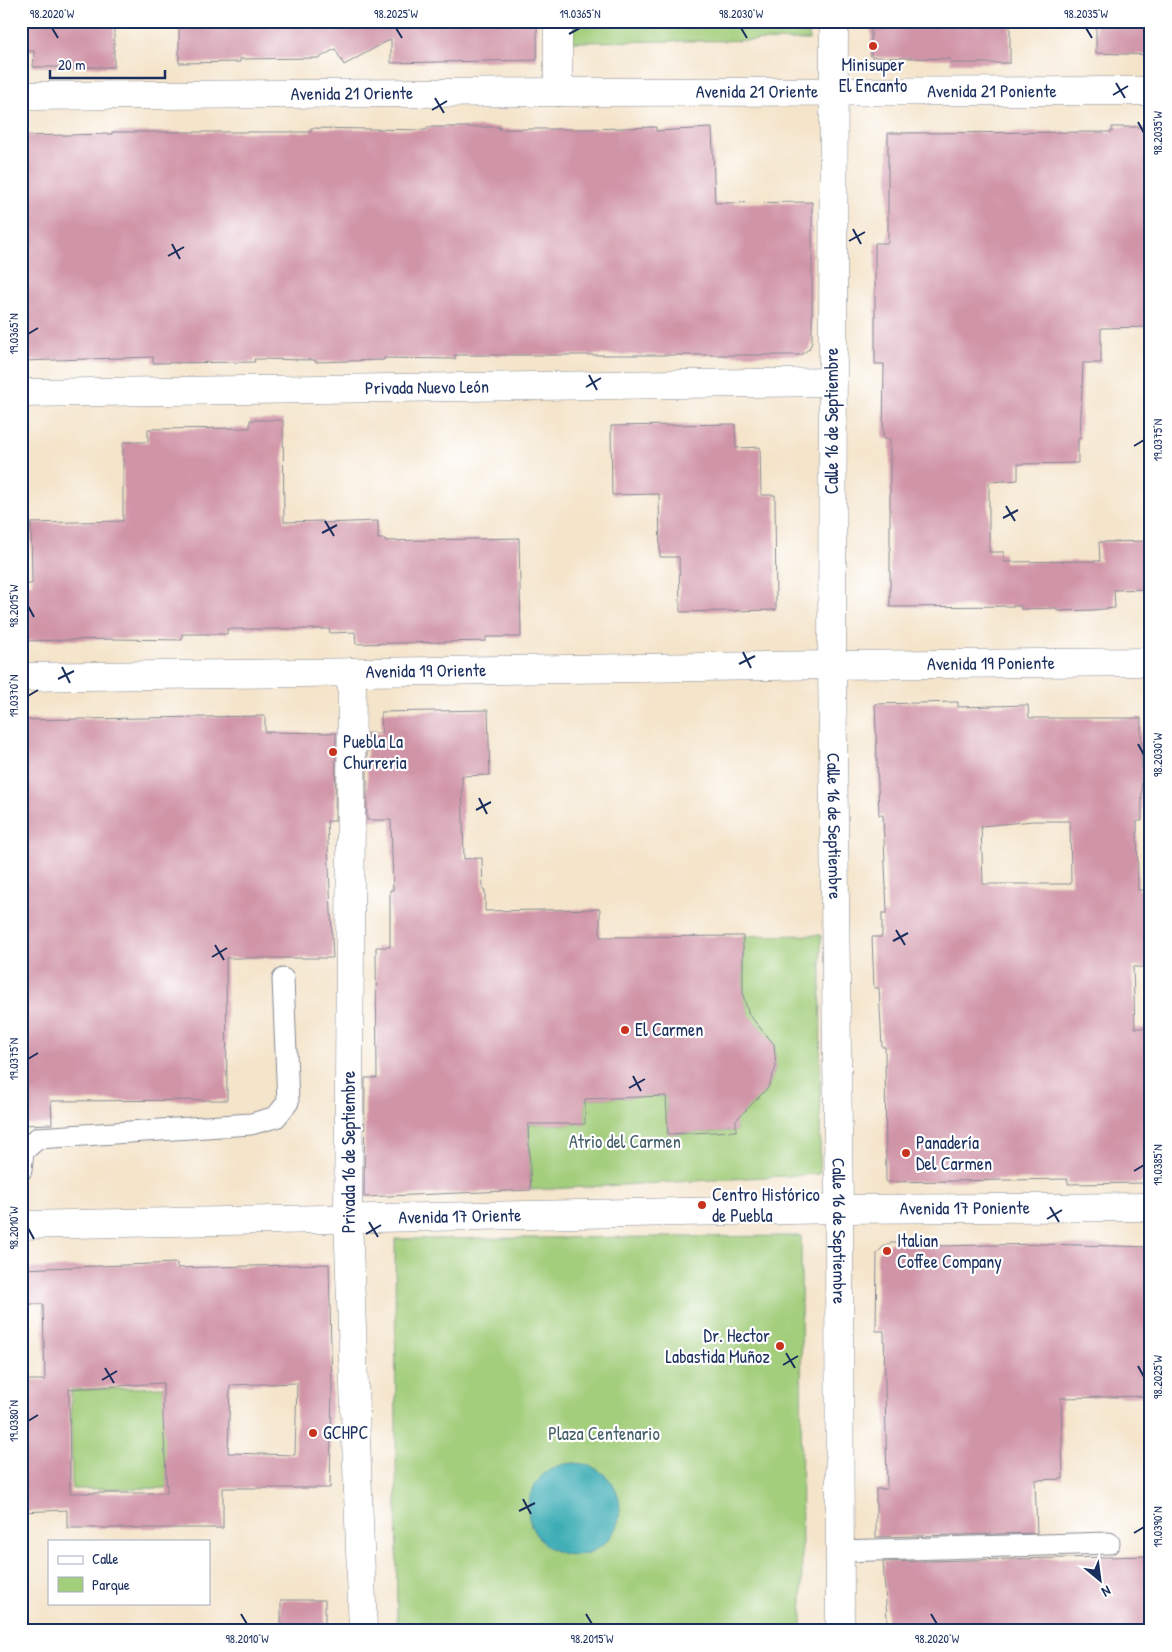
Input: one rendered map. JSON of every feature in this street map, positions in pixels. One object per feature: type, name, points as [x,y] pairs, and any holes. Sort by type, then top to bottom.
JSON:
[{"type":"street","points":[[558,21],[558,92]]},
{"type":"street","name":"Calle 16 de Septiembre","points":[[834,21],[832,664],[840,1631]]},
{"type":"street","name":"Avenida 21 Poniente","points":[[833,92],[1151,91]]},
{"type":"street","name":"Avenida 21 Oriente","points":[[21,96],[833,92]]},
{"type":"street","name":"Privada Nuevo León","points":[[21,393],[832,382]]},
{"type":"street","name":"Avenida 19 Poniente","points":[[832,664],[1151,662]]},
{"type":"street","name":"Avenida 19 Oriente","points":[[21,677],[832,664]]},
{"type":"street","name":"Privada 16 de Septiembre","points":[[352,672],[348,1218],[363,1631]]},
{"type":"street","name":"Avenida 17 Poniente","points":[[838,1210],[1151,1207]]},
{"type":"street","name":"Avenida 17 Oriente","points":[[21,1225],[838,1210]]},
{"type":"lane","points":[[21,1170],[23,1151],[38,1138],[251,1124],[276,1117],[288,1102],[283,980]]},
{"type":"lane","points":[[840,1551],[1109,1543]]},
{"type":"green space","points":[[570,21],[809,21],[809,40],[570,42]]},
{"type":"green space","name":"Atrio del Carmen","points":[[821,935],[820,1174],[531,1190],[528,1124],[585,1124],[585,1099],[666,1096],[668,1134],[736,1131],[735,1106],[751,1105],[768,1088],[776,1067],[774,1044],[749,1015],[743,995],[743,936]]},
{"type":"green space","name":"Plaza Centenario","points":[[801,1236],[802,1631],[397,1631],[395,1239]]},
{"type":"green space","points":[[163,1387],[167,1488],[72,1489],[71,1390]]},
{"type":"water","points":[[574,1463],[592,1466],[607,1476],[617,1491],[620,1509],[617,1527],[607,1542],[592,1552],[574,1555],[556,1552],[541,1542],[531,1527],[528,1509],[531,1491],[541,1476],[556,1466]]},
{"type":"building","points":[[21,21],[114,21],[114,67],[33,67],[34,51],[21,51]]},
{"type":"building","points":[[179,21],[537,21],[537,60],[391,63],[391,39],[344,65],[335,49],[319,58],[240,59],[240,62],[179,63]]},
{"type":"building","points":[[871,21],[1010,21],[1010,63],[950,63],[950,59],[871,57]]},
{"type":"building","points":[[1096,21],[1151,21],[1151,55],[1096,53]]},
{"type":"building","points":[[427,127],[588,129],[656,127],[656,131],[712,128],[715,203],[812,202],[812,342],[809,349],[801,355],[455,355],[455,359],[384,358],[384,360],[315,362],[315,360],[254,359],[255,362],[153,363],[153,357],[21,361],[21,136],[112,134],[112,132],[311,132],[311,128],[427,130]]},
{"type":"building","points":[[1112,127],[1151,127],[1151,327],[1101,328],[1101,363],[1083,363],[1078,463],[1018,464],[1018,480],[989,482],[989,552],[1004,552],[1004,562],[1100,561],[1099,542],[1151,541],[1151,589],[1114,590],[1115,608],[1092,610],[1057,611],[1057,608],[1021,609],[1021,606],[890,607],[890,439],[883,439],[884,364],[875,364],[875,243],[888,243],[888,133],[1112,132]]},
{"type":"building","points":[[250,420],[283,420],[284,522],[378,521],[378,539],[385,539],[385,541],[519,538],[521,637],[486,637],[486,641],[356,644],[355,632],[330,633],[329,629],[227,629],[227,634],[182,634],[182,640],[21,641],[21,584],[32,584],[31,523],[123,521],[123,442],[148,442],[148,429],[250,428]]},
{"type":"building","points":[[735,424],[736,448],[760,447],[761,495],[775,495],[776,610],[680,612],[679,557],[660,557],[659,494],[612,495],[611,426]]},
{"type":"building","points":[[958,702],[958,707],[1028,705],[1029,718],[1141,718],[1142,821],[1137,821],[1138,890],[1151,890],[1151,967],[1133,967],[1135,1028],[1151,1028],[1151,1183],[1068,1184],[1068,1179],[886,1182],[885,1047],[882,1047],[879,988],[874,988],[872,937],[882,937],[882,913],[887,913],[883,815],[879,815],[875,704]],"holes":[[[1033,821],[1070,821],[1071,884],[983,884],[981,826]]]},
{"type":"building","points":[[488,710],[490,775],[462,776],[464,859],[482,858],[485,911],[600,909],[600,937],[743,936],[743,995],[749,1015],[774,1044],[776,1067],[768,1088],[736,1120],[736,1131],[668,1134],[666,1096],[585,1099],[585,1124],[528,1124],[531,1190],[364,1197],[365,1078],[377,1078],[376,947],[390,947],[390,890],[393,890],[391,820],[367,820],[367,733],[382,733],[381,712]]},
{"type":"building","points":[[265,716],[265,732],[336,733],[335,821],[327,821],[333,958],[226,958],[227,1100],[51,1101],[52,1124],[21,1125],[21,720]]},
{"type":"building","points":[[890,1243],[939,1243],[939,1246],[1043,1244],[1151,1247],[1151,1396],[1061,1398],[1063,1479],[1035,1480],[1037,1533],[876,1537],[876,1489],[887,1489],[884,1331],[876,1331],[877,1253]]},
{"type":"building","points":[[177,1263],[177,1268],[329,1264],[332,1388],[330,1488],[223,1488],[223,1528],[67,1528],[67,1510],[21,1512],[21,1380],[45,1380],[43,1304],[21,1304],[21,1269]],"holes":[[[163,1383],[167,1493],[70,1493],[69,1389]],[[297,1383],[295,1455],[228,1453],[230,1385]]]},
{"type":"building","points":[[1151,1556],[1149,1631],[888,1631],[883,1562]]},
{"type":"building","points":[[281,1600],[325,1600],[325,1631],[281,1631]]},
{"type":"place","name":"Minisuper El Encanto","points":[[873,46]]},
{"type":"place","name":"Puebla La Churreria","points":[[333,752]]},
{"type":"place","name":"El Carmen","points":[[625,1030]]},
{"type":"place","name":"Panadería Del Carmen","points":[[906,1153]]},
{"type":"place","name":"Centro Histórico de Puebla","points":[[702,1205]]},
{"type":"place","name":"Italian Coffee Company","points":[[887,1251]]},
{"type":"place","name":"Dr. Hector Labastida Muñoz","points":[[780,1346]]},
{"type":"place","name":"GCHPC","points":[[313,1433]]}]
